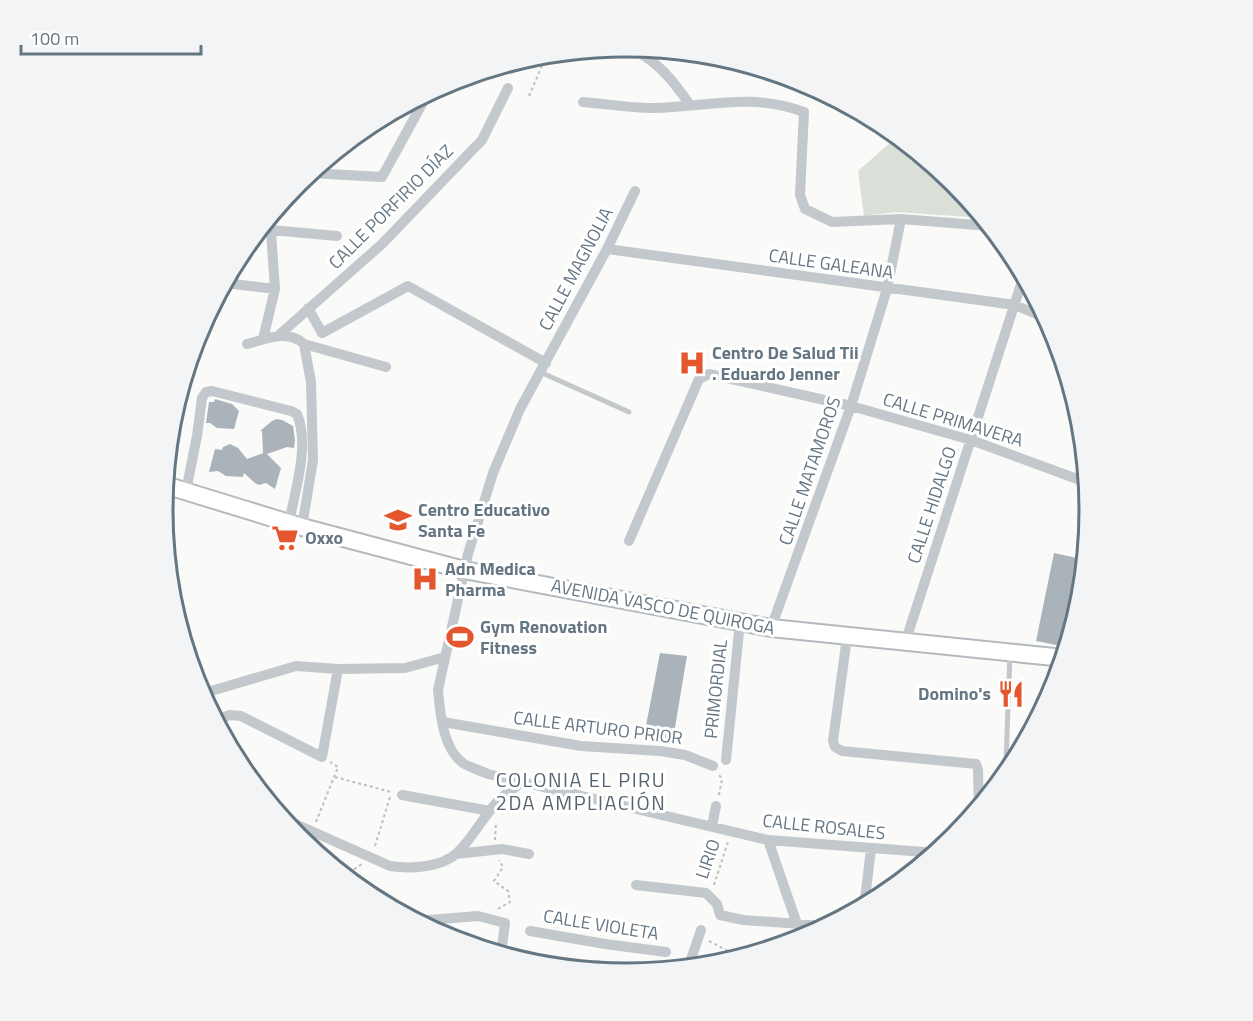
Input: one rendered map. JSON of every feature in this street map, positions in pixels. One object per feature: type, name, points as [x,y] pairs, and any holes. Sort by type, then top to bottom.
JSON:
[{"type":"main road","name":"AVENIDA VASCO DE QUIROGA","points":[[174,488],[295,525],[464,570],[771,628],[1056,657]]},
{"type":"street","points":[[650,58],[672,80],[690,105]]},
{"type":"street","name":"CALLE PORFIRIO DÍAZ","points":[[279,336],[382,244],[482,140],[507,88]]},
{"type":"street","points":[[583,102],[651,108],[749,100],[784,105],[804,112],[800,195],[805,208],[832,222],[902,219],[979,225]]},
{"type":"street","points":[[323,174],[382,177],[420,107]]},
{"type":"street","name":"CALLE MAGNOLIA","points":[[464,764],[453,753],[443,722],[438,690],[464,570],[493,473],[520,409],[607,249],[635,191]]},
{"type":"street","name":"CALLE MATAMOROS","points":[[771,628],[851,406],[887,288],[902,219]]},
{"type":"street","points":[[271,229],[337,236]]},
{"type":"street","points":[[263,339],[275,289],[267,234]]},
{"type":"street","name":"CALLE GALEANA","points":[[607,249],[1015,305],[1034,313]]},
{"type":"street","points":[[234,284],[275,289]]},
{"type":"street","points":[[308,308],[322,333],[408,285],[543,368]]},
{"type":"street","name":"CALLE HIDALGO","points":[[904,643],[1020,287]]},
{"type":"street","points":[[247,344],[279,336],[291,336],[304,344],[387,367]]},
{"type":"street","points":[[295,525],[313,460],[311,382],[304,344]]},
{"type":"street","name":"CALLE PRIMAVERA","points":[[629,541],[699,379],[709,374],[851,406],[971,440],[1079,480]]},
{"type":"street","points":[[186,491],[197,436],[201,398],[206,392],[212,391],[291,411],[297,414],[299,419],[301,443],[295,525]]},
{"type":"street","name":"PRIMORDIAL","points":[[726,760],[740,622]]},
{"type":"street","points":[[847,637],[833,741],[835,747],[842,751],[976,764],[979,796]]},
{"type":"street","points":[[211,691],[296,666],[338,669],[405,668],[445,657]]},
{"type":"street","points":[[223,717],[241,716],[322,757],[338,669]]},
{"type":"street","name":"CALLE ARTURO PRIOR","points":[[443,722],[581,746],[660,751],[685,756],[713,766]]},
{"type":"street","name":"CALLE ROSALES","points":[[464,764],[488,774],[768,840],[924,852]]},
{"type":"street","points":[[456,854],[498,801],[524,782]]},
{"type":"street","points":[[397,793],[490,811]]},
{"type":"street","points":[[712,826],[716,806]]},
{"type":"street","points":[[300,825],[390,866],[406,868],[441,861],[456,854],[502,849],[529,854]]},
{"type":"street","points":[[768,840],[803,928]]},
{"type":"street","points":[[865,896],[871,849]]},
{"type":"street","points":[[636,885],[710,896],[717,904],[720,915],[743,920],[810,925]]},
{"type":"street","points":[[432,920],[478,916],[505,923],[502,947]]},
{"type":"street","name":"CALLE VIOLETA","points":[[530,931],[666,952]]},
{"type":"street","points":[[691,959],[700,933]]},
{"type":"lane","points":[[543,368],[629,412]]},
{"type":"lane","points":[[1006,758],[1010,653]]},
{"type":"path","points":[[529,96],[542,65]]},
{"type":"path","points":[[313,830],[338,767]]},
{"type":"path","points":[[334,776],[397,793],[371,857],[351,871]]},
{"type":"path","points":[[716,806],[722,779]]},
{"type":"path","points":[[496,911],[510,902],[508,891],[494,881],[503,867],[494,850],[498,801]]},
{"type":"path","name":"LIRIO","points":[[710,896],[732,831]]},
{"type":"path","points":[[700,933],[731,952]]},
{"type":"shaded area","points":[[891,142],[926,170],[972,217],[896,212],[864,216],[858,171]]},
{"type":"building","points":[[215,399],[232,404],[239,411],[234,429],[217,428],[206,423],[209,402],[214,402]]},
{"type":"building","points":[[277,419],[293,426],[295,440],[294,448],[287,447],[267,454],[281,468],[275,489],[266,483],[259,485],[255,483],[244,473],[243,477],[226,476],[218,471],[209,472],[215,449],[222,450],[230,444],[238,448],[247,459],[263,453],[262,431],[260,431]]},
{"type":"building","points":[[1054,553],[1077,558],[1071,599],[1059,646],[1036,641]]},
{"type":"building","points":[[660,653],[687,656],[672,745],[643,741]]},
{"type":"place","name":"Centro De Salud Tii . Eduardo Jenner","points":[[692,363]]},
{"type":"place","name":"Centro Educativo Santa Fe","points":[[398,520]]},
{"type":"place","name":"Oxxo","points":[[285,538]]},
{"type":"place","name":"Adn Medica Pharma","points":[[425,579]]},
{"type":"place","name":"Gym Renovation Fitness","points":[[460,637]]},
{"type":"place","name":"Domino's","points":[[1011,694]]},
{"type":"district","name":"COLONIA EL PIRU 2DA AMPLIACIÓN","points":[[581,792]]}]
